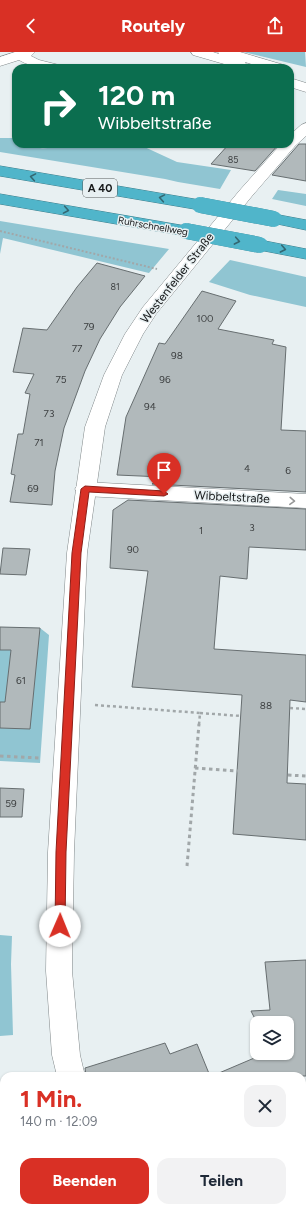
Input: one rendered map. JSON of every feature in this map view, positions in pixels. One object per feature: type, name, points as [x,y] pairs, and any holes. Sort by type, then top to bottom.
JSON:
[{"type":"highway","name":"A 40","points":[[0,171],[306,224]]},
{"type":"highway","name":"Ruhrschnellweg","points":[[0,199],[186,231],[306,254]]},
{"type":"street","points":[[198,52],[237,64]]},
{"type":"street","points":[[226,52],[266,64]]},
{"type":"street","points":[[0,62],[24,53],[34,63],[38,64]]},
{"type":"street","points":[[294,71],[306,74]]},
{"type":"street","points":[[294,84],[306,88]]},
{"type":"street","name":"Westenfelder Straße","points":[[70,1072],[66,1055],[59,970],[61,852],[76,553],[95,427],[113,375],[134,334],[149,311],[285,148]]},
{"type":"street","name":"Wibbeltstraße","points":[[85,489],[306,501]]},
{"type":"path","points":[[0,231],[179,274]]},
{"type":"path","points":[[108,706],[241,716]]},
{"type":"path","points":[[290,708],[306,709]]},
{"type":"path","points":[[187,866],[200,713]]},
{"type":"path","points":[[0,756],[66,760]]},
{"type":"path","points":[[196,768],[238,771]]},
{"type":"path","points":[[288,774],[306,776]]},
{"type":"shaded area","points":[[243,52],[305,52],[306,67]]},
{"type":"shaded area","points":[[0,138],[12,138],[12,148],[147,148],[177,162],[231,170],[220,189],[0,152]]},
{"type":"shaded area","points":[[278,190],[306,194],[306,206],[272,199]]},
{"type":"shaded area","points":[[0,221],[169,249],[149,273],[3,238],[0,254]]},
{"type":"shaded area","points":[[230,260],[306,277],[306,307],[250,295],[209,282]]},
{"type":"shaded area","points":[[0,627],[40,628],[49,635],[40,763],[0,761]]},
{"type":"shaded area","points":[[0,935],[12,936],[11,964],[13,1035],[0,1036]]},
{"type":"building","points":[[299,144],[306,144],[306,181],[272,175]]},
{"type":"building","points":[[225,148],[275,148],[255,171],[211,164]]},
{"type":"building","points":[[97,263],[145,276],[120,307],[100,339],[85,371],[64,428],[55,471],[52,505],[10,502],[15,475],[11,474],[18,434],[23,434],[30,394],[25,393],[34,374],[13,372],[23,328],[47,330],[77,287]]},
{"type":"building","points":[[202,291],[236,301],[218,329],[274,340],[272,344],[286,347],[281,430],[306,431],[306,492],[152,484],[163,477],[117,475],[126,417],[159,343],[165,344]]},
{"type":"building","points":[[128,500],[306,509],[306,550],[249,547],[247,579],[220,576],[214,649],[306,655],[306,702],[290,700],[287,783],[306,784],[306,840],[233,834],[242,695],[132,687],[148,571],[110,568],[113,510]]},
{"type":"building","points":[[3,548],[30,549],[26,575],[0,574]]},
{"type":"building","points":[[0,627],[40,628],[30,729],[0,728],[0,702],[5,702],[11,650],[0,650]]},
{"type":"building","points":[[0,788],[24,789],[22,817],[0,817]]},
{"type":"building","points":[[306,960],[306,1072],[221,1072],[250,1060],[294,1060],[294,1016],[254,1016],[251,1011],[270,1010],[265,962]]},
{"type":"building","points":[[165,1043],[170,1054],[197,1044],[208,1072],[86,1072],[85,1068]]},
{"type":"route","points":[[60,926],[61,852],[76,553],[85,489],[164,494]]}]
